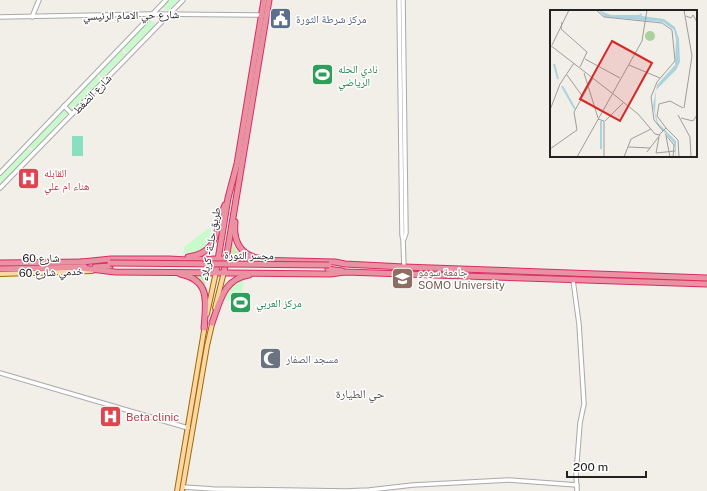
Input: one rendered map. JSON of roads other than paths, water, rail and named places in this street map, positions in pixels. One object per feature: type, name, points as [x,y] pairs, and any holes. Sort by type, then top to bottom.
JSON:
[{"type":"highway","name":"طريق حلــة - كربلاء","points":[[216,272],[228,198],[237,164],[264,0]]},
{"type":"highway","name":"طريق حلــة - كربلاء","points":[[224,272],[269,0]]},
{"type":"highway","points":[[236,194],[234,227],[235,238],[238,245],[250,257],[270,261]]},
{"type":"highway","points":[[169,259],[196,256],[207,251],[216,235],[222,212],[228,198]]},
{"type":"highway","points":[[82,265],[110,259],[217,259],[335,262],[404,268],[707,278]]},
{"type":"highway","points":[[188,260],[192,262],[194,266],[192,271],[188,272]]},
{"type":"highway","points":[[246,260],[243,262],[243,267],[244,270],[248,272]]},
{"type":"highway","name":"شارع 60","points":[[0,263],[82,265]]},
{"type":"highway","name":"مجسر الثورة","points":[[82,265],[329,267],[345,264]]},
{"type":"highway","points":[[82,265],[102,271],[330,274],[345,272],[707,284]]},
{"type":"highway","name":"شارع 60","points":[[0,269],[82,265]]},
{"type":"highway","name":"مجسر الثورة","points":[[329,267],[345,272]]},
{"type":"highway","points":[[514,271],[516,275],[514,278]]},
{"type":"highway","points":[[529,278],[527,275],[530,271]]},
{"type":"highway","points":[[169,272],[192,277],[201,286],[206,299],[204,328]]},
{"type":"highway","points":[[212,322],[223,292],[234,280],[242,276],[269,272]]},
{"type":"main road","name":"خدمي شارع 60","points":[[0,274],[102,271]]},
{"type":"main road","name":"طريق حلــة - كربلاء","points":[[182,489],[205,346],[204,328],[216,272]]},
{"type":"main road","name":"طريق حلــة - كربلاء","points":[[177,491],[205,346],[224,272]]},
{"type":"street","points":[[32,16],[39,0]]},
{"type":"street","name":"شارع الضغط","points":[[0,173],[166,0]]},
{"type":"street","name":"شارع الضغط","points":[[0,188],[183,0]]},
{"type":"street","points":[[399,0],[402,235],[404,240]]},
{"type":"street","points":[[403,0],[406,204],[404,268]]},
{"type":"street","name":"شارع حي الامام الرئيسي","points":[[0,17],[152,14],[262,15]]},
{"type":"street","points":[[64,106],[72,114]]},
{"type":"street","points":[[573,280],[579,324],[584,404],[580,423],[577,491]]},
{"type":"street","points":[[0,373],[188,428]]},
{"type":"street","points":[[182,489],[369,490],[413,485],[486,481],[515,481],[577,485]]},
{"type":"place","name":"مركز شرطة الثورة","points":[[280,19]]},
{"type":"place","name":"نادي الحله الرياضي","points":[[323,75]]},
{"type":"place","name":"القابله هناء ام علي","points":[[28,179]]},
{"type":"place","name":"جامعة سومو SOMO University","points":[[403,278]]},
{"type":"place","name":"مركز العربي","points":[[240,303]]},
{"type":"place","name":"مسجد الصفار","points":[[271,359]]},
{"type":"place","name":"Beta clinic","points":[[111,417]]},
{"type":"district","name":"حي الطيارة","points":[[360,394]]}]
